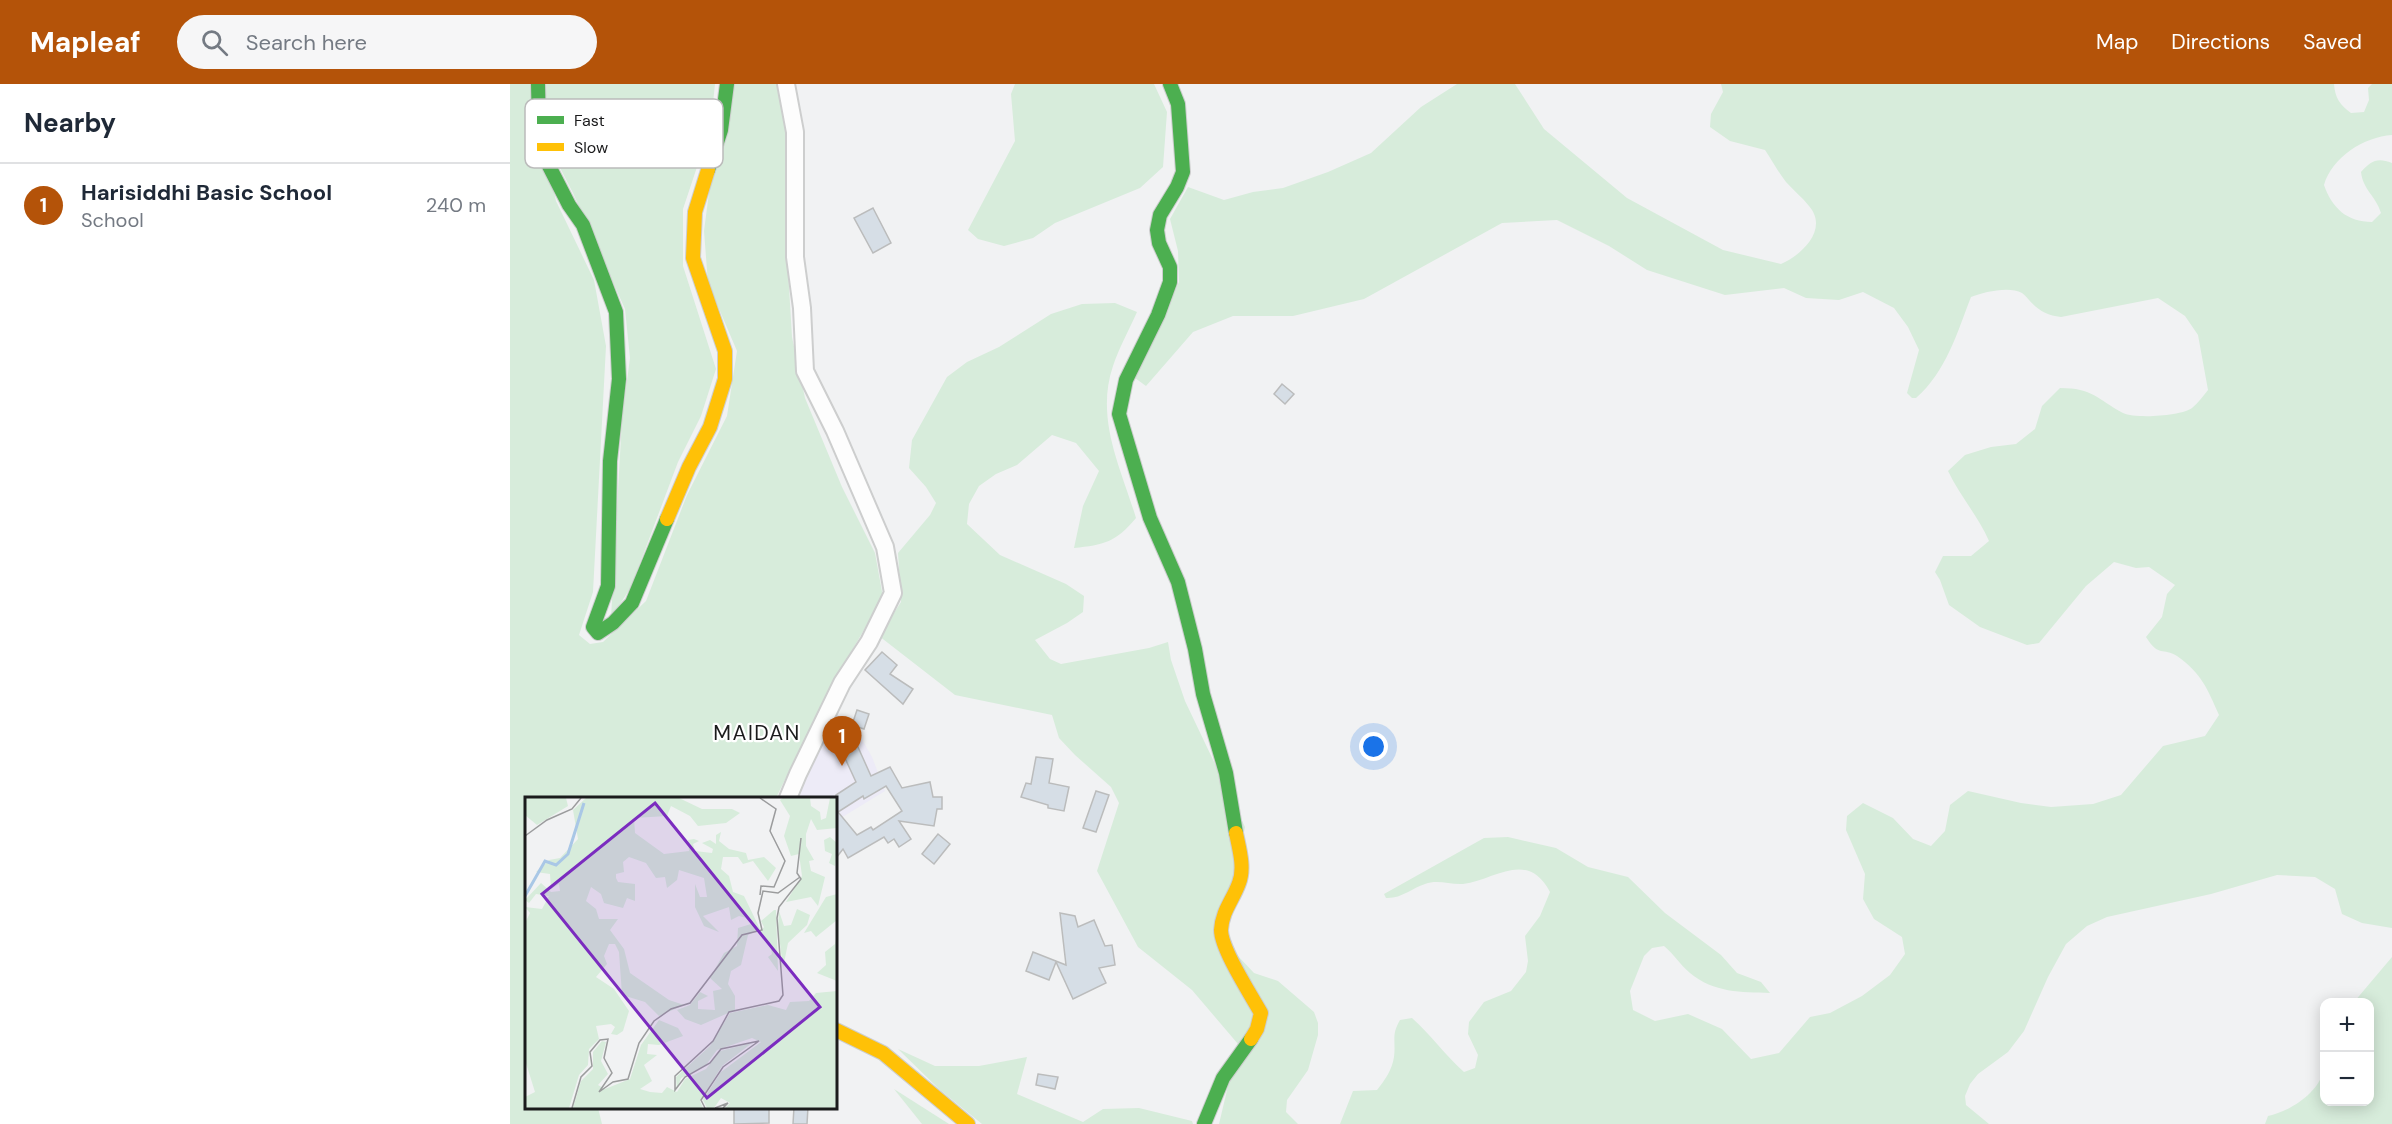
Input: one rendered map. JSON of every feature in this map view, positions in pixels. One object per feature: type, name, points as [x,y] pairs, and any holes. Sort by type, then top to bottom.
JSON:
[{"type":"street","points":[[538,84],[538,99]]},
{"type":"street","points":[[723,115],[727,84]]},
{"type":"street","points":[[786,84],[795,132],[795,257],[802,308],[805,371],[835,431],[885,547],[893,593],[869,642],[842,683],[788,797]]},
{"type":"street","points":[[1170,84],[1178,104],[1183,172],[1181,181],[1163,212],[1157,229],[1158,237],[1170,260],[1171,280],[1163,305],[1119,396],[1119,414],[1150,518],[1178,582],[1195,649],[1203,694],[1226,773],[1240,863],[1240,882],[1224,911],[1221,932],[1226,948],[1262,1012],[1261,1023],[1248,1045],[1225,1074],[1204,1124]]},
{"type":"street","points":[[550,168],[569,205],[583,225],[616,312],[619,379],[610,461],[609,586],[593,627],[598,633],[613,623],[632,603],[689,467],[710,427],[725,379],[725,351],[693,258],[695,212],[709,168]]},
{"type":"street","points":[[837,1030],[883,1053],[968,1124]]},
{"type":"shaded area","points":[[837,714],[860,736],[872,757],[885,791],[837,820],[837,797],[796,797]]},
{"type":"green space","points":[[510,84],[530,84],[533,99],[525,99],[525,168],[549,168],[556,201],[594,280],[606,346],[593,592],[579,635],[590,644],[603,642],[646,601],[687,495],[727,416],[737,351],[708,283],[704,231],[710,185],[714,168],[723,168],[723,132],[735,84],[781,84],[788,138],[785,220],[792,337],[805,398],[842,487],[875,553],[883,597],[828,692],[776,797],[525,797],[525,1109],[598,1109],[602,1124],[510,1124]]},
{"type":"green space","points":[[546,84],[715,84],[713,99],[546,99]]},
{"type":"green space","points":[[1015,84],[1154,84],[1167,112],[1163,167],[1140,188],[1055,223],[1033,238],[1004,246],[978,239],[968,230],[1015,141],[1011,94]]},
{"type":"green space","points":[[1457,84],[1515,84],[1544,129],[1627,198],[1723,250],[1781,264],[1797,254],[1810,240],[1816,224],[1814,215],[1786,182],[1765,150],[1730,141],[1710,127],[1711,114],[1723,92],[1721,84],[2334,84],[2339,101],[2351,113],[2364,112],[2369,100],[2368,88],[2372,84],[2392,84],[2392,135],[2360,144],[2351,150],[2334,166],[2324,185],[2331,200],[2342,212],[2355,219],[2372,222],[2381,213],[2364,184],[2361,172],[2375,161],[2382,160],[2392,163],[2392,928],[2362,923],[2342,914],[2335,889],[2315,877],[2277,875],[2211,894],[2107,917],[2087,926],[2066,944],[2048,977],[2024,1031],[2008,1052],[1978,1074],[1970,1084],[1965,1096],[1966,1105],[1989,1124],[1340,1124],[1353,1091],[1377,1090],[1388,1075],[1393,1062],[1395,1034],[1400,1020],[1412,1018],[1464,1072],[1475,1068],[1478,1055],[1468,1034],[1469,1022],[1484,1002],[1511,991],[1526,972],[1528,961],[1525,936],[1540,916],[1550,892],[1541,879],[1531,872],[1510,870],[1463,884],[1430,883],[1391,898],[1386,898],[1384,894],[1484,838],[1508,837],[1556,848],[1588,867],[1628,877],[1665,913],[1721,955],[1737,973],[1761,982],[1770,993],[1718,988],[1699,980],[1690,973],[1664,946],[1652,948],[1644,956],[1630,991],[1633,1010],[1655,1021],[1688,1014],[1722,1029],[1751,1059],[1779,1053],[1810,1017],[1830,1013],[1862,996],[1890,975],[1905,954],[1902,937],[1874,919],[1863,899],[1865,874],[1846,830],[1847,816],[1863,803],[1893,818],[1913,839],[1931,846],[1945,831],[1950,805],[1968,791],[2051,807],[2093,804],[2121,795],[2163,746],[2205,736],[2219,715],[2198,675],[2177,656],[2154,648],[2146,637],[2162,617],[2167,594],[2175,585],[2149,567],[2136,568],[2114,562],[2086,586],[2039,643],[2027,645],[1980,627],[1949,605],[1935,572],[1943,556],[1971,556],[1989,541],[1948,471],[1965,455],[1991,447],[2016,444],[2035,429],[2042,406],[2060,388],[2088,392],[2123,413],[2138,416],[2169,415],[2186,411],[2192,408],[2208,390],[2198,335],[2185,316],[2158,298],[2061,317],[2044,312],[2017,291],[1996,291],[1971,297],[1943,364],[1926,388],[1916,398],[1912,398],[1907,393],[1919,350],[1908,327],[1894,308],[1863,292],[1839,300],[1806,298],[1784,288],[1725,295],[1647,270],[1609,246],[1557,220],[1502,223],[1364,299],[1293,316],[1233,316],[1193,332],[1146,386],[1135,378],[1179,282],[1178,251],[1170,219],[1188,187],[1224,200],[1253,192],[1283,188],[1328,172],[1371,153],[1421,107]]},
{"type":"green space","points":[[560,168],[697,168],[683,209],[683,266],[716,369],[701,416],[678,462],[631,587],[611,618],[622,419],[630,358],[625,309]]},
{"type":"green space","points":[[1115,303],[1137,312],[1113,366],[1108,386],[1107,405],[1112,443],[1136,518],[1109,541],[1074,548],[1083,506],[1099,471],[1076,443],[1052,435],[1017,465],[996,474],[979,486],[969,504],[967,524],[1000,555],[1066,584],[1084,596],[1083,612],[1035,640],[1050,659],[1061,664],[1149,648],[1168,642],[1171,660],[1185,701],[1245,827],[1224,935],[1237,955],[1254,973],[1278,981],[1314,1012],[1318,1023],[1318,1035],[1308,1070],[1287,1100],[1286,1112],[1298,1124],[1219,1124],[1238,1044],[1192,990],[1138,947],[1097,871],[1119,803],[1111,787],[1059,738],[1052,715],[955,695],[879,636],[901,602],[898,553],[930,515],[936,503],[926,487],[909,468],[912,440],[947,377],[967,362],[999,347],[1051,314],[1082,304]]},
{"type":"green space","points":[[2392,957],[2392,1124],[2265,1124],[2268,1116],[2286,1110],[2302,1100],[2320,1080],[2320,1106],[2374,1106],[2374,998],[2357,998]]},
{"type":"green space","points":[[898,1049],[935,1066],[979,1066],[1027,1057],[1017,1094],[1083,1122],[1103,1109],[1139,1108],[1192,1121],[1193,1124],[982,1124],[939,1089]]},
{"type":"green space","points":[[894,1089],[949,1124],[922,1124]]},
{"type":"building","points":[[873,208],[891,243],[873,253],[854,218]]},
{"type":"building","points":[[1282,384],[1294,394],[1285,404],[1274,394]]},
{"type":"building","points":[[882,652],[897,665],[890,674],[913,689],[903,704],[865,670]]},
{"type":"building","points":[[857,710],[869,714],[864,729],[852,725]]},
{"type":"building","points":[[853,736],[871,776],[890,767],[902,788],[930,782],[933,797],[942,797],[942,809],[937,809],[934,826],[899,821],[911,839],[899,847],[894,839],[888,843],[884,837],[848,858],[843,849],[837,857],[836,795],[856,782],[838,743]],"holes":[[[886,786],[902,811],[873,830],[871,827],[857,835],[838,812],[863,796],[864,799]]]},
{"type":"building","points":[[1036,757],[1053,759],[1049,783],[1069,787],[1064,811],[1048,808],[1048,805],[1021,797],[1026,783],[1031,784]]},
{"type":"building","points":[[1096,791],[1109,795],[1096,832],[1083,828]]},
{"type":"building","points":[[938,834],[950,844],[934,864],[922,854]]},
{"type":"building","points":[[1060,913],[1075,916],[1078,927],[1094,920],[1105,946],[1112,945],[1115,965],[1099,968],[1106,983],[1073,999],[1056,962],[1049,980],[1026,971],[1033,952],[1066,965]]},
{"type":"building","points":[[1038,1074],[1058,1077],[1055,1089],[1036,1085]]},
{"type":"building","points":[[734,1109],[769,1109],[769,1123],[734,1124]]},
{"type":"building","points":[[794,1109],[808,1109],[807,1124],[793,1124]]},
{"type":"traffic: fast","points":[[538,84],[538,99]]},
{"type":"traffic: fast","points":[[723,115],[727,84]]},
{"type":"traffic: fast","points":[[1170,84],[1178,104],[1183,172],[1160,215],[1157,230],[1159,243],[1170,267],[1170,282],[1158,315],[1126,380],[1119,414],[1150,518],[1178,582],[1195,649],[1203,694],[1226,773],[1236,833]]},
{"type":"traffic: fast","points":[[550,168],[569,205],[583,225],[616,312],[619,379],[610,461],[608,586],[593,627],[598,633],[613,623],[632,603],[667,519]]},
{"type":"traffic: fast","points":[[1204,1124],[1223,1078],[1251,1039]]},
{"type":"traffic: slow","points":[[667,519],[689,467],[710,427],[725,379],[725,351],[693,258],[695,212],[708,170]]},
{"type":"traffic: slow","points":[[1236,833],[1241,858],[1241,877],[1223,917],[1221,930],[1231,960],[1261,1013],[1257,1029],[1251,1039]]},
{"type":"traffic: slow","points":[[837,1030],[883,1053],[968,1124]]},
{"type":"place","name":"Harisiddhi Basic School","points":[[842,766]]},
{"type":"district","name":"MAIDAN","points":[[757,733]]}]
